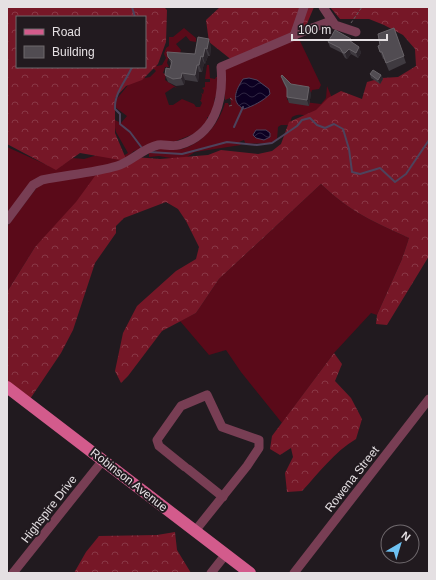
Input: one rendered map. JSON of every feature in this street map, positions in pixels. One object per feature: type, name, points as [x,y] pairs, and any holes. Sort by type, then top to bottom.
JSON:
[{"type":"main road","name":"Robinson Avenue","points":[[7,386],[250,573]]},
{"type":"street","points":[[294,35],[304,7]]},
{"type":"street","points":[[323,7],[335,25],[356,32]]},
{"type":"street","points":[[7,220],[33,185],[42,180],[118,166],[157,145],[178,145],[193,139],[206,129],[216,115],[220,100],[221,67],[294,35],[331,21]]},
{"type":"street","points":[[195,531],[223,497],[259,448],[259,440],[222,427],[207,395],[181,406],[158,440],[159,446],[223,497]]},
{"type":"street","name":"Rowena Street","points":[[294,573],[429,399]]},
{"type":"street","name":"Highspire Drive","points":[[13,573],[103,460]]},
{"type":"street","points":[[211,573],[226,554]]},
{"type":"path","points":[[347,30],[362,7]]},
{"type":"path","points":[[230,98],[234,101]]},
{"type":"path","points":[[229,106],[233,105]]},
{"type":"shaded area","points":[[184,28],[196,38],[196,42],[190,41],[186,36],[176,44],[181,50],[180,54],[168,59],[167,63],[169,67],[165,67],[163,73],[166,74],[165,80],[177,88],[174,87],[165,93],[169,105],[173,105],[182,99],[194,104],[196,107],[200,107],[202,103],[200,100],[202,95],[201,93],[203,94],[204,90],[202,88],[205,87],[205,82],[210,82],[210,79],[205,79],[207,65],[209,65],[210,78],[215,79],[218,77],[217,97],[215,97],[214,103],[216,103],[210,118],[207,117],[207,122],[196,133],[176,141],[134,151],[122,162],[37,179],[7,215],[7,147],[56,169],[73,158],[84,159],[101,154],[123,156],[128,153],[116,132],[113,119],[121,123],[127,116],[115,107],[115,101],[139,72],[145,78],[150,77],[156,71],[152,67],[153,63],[157,66],[162,65],[166,58],[164,54],[166,48],[169,46],[169,37],[173,37]]},
{"type":"shaded area","points":[[297,38],[300,41],[321,85],[319,89],[312,90],[311,93],[287,88],[287,100],[321,104],[326,98],[327,86],[332,98],[323,123],[308,116],[296,115],[292,117],[289,125],[281,125],[278,127],[277,140],[270,143],[246,145],[244,140],[239,142],[241,145],[195,152],[182,160],[159,156],[149,157],[149,153],[160,149],[182,149],[190,146],[209,132],[219,118],[225,103],[228,103],[229,106],[231,103],[230,98],[225,100],[224,70]]},
{"type":"shaded area","points":[[105,171],[108,174],[35,247],[7,292],[7,227],[39,185],[46,182]]},
{"type":"shaded area","points":[[321,184],[342,202],[363,216],[409,238],[402,259],[377,315],[371,313],[334,353],[282,423],[241,372],[226,350],[209,355],[180,321],[196,313],[219,279]]},
{"type":"green space","points":[[7,7],[164,7],[167,10],[166,42],[158,64],[142,80],[126,86],[115,98],[115,133],[127,161],[135,157],[160,159],[208,155],[221,150],[258,154],[272,151],[281,144],[289,122],[316,110],[328,98],[341,91],[362,99],[367,82],[382,78],[398,77],[416,66],[415,49],[403,35],[369,19],[340,19],[330,7],[429,7],[429,256],[387,325],[376,324],[377,315],[402,259],[409,238],[363,216],[342,202],[321,184],[219,279],[196,313],[162,331],[121,383],[115,371],[123,333],[137,306],[176,271],[196,259],[199,247],[178,209],[166,202],[124,218],[116,226],[116,233],[95,263],[73,330],[61,353],[28,402],[7,387],[7,292],[35,247],[76,202],[95,176],[102,169],[126,161],[80,153],[56,170],[7,144]]},
{"type":"green space","points":[[220,7],[314,7],[306,26],[233,61],[209,42],[206,20]]},
{"type":"green space","points":[[334,353],[342,364],[335,381],[351,398],[362,419],[356,439],[334,456],[302,491],[287,492],[285,473],[293,457],[291,448],[280,455],[270,449],[272,436]]},
{"type":"green space","points":[[175,532],[177,550],[191,573],[74,573],[86,552],[99,536],[157,535]]},
{"type":"water","points":[[249,78],[257,80],[269,89],[270,94],[258,103],[244,109],[237,103],[236,96],[238,87],[243,79]]},
{"type":"water","points":[[256,130],[266,130],[270,133],[270,137],[264,140],[256,138],[253,135]]},
{"type":"building","points":[[394,28],[404,56],[386,63],[378,46],[380,45],[378,34]]},
{"type":"building","points":[[335,30],[351,39],[350,41],[359,47],[356,53],[349,49],[343,53],[340,48],[328,42]]},
{"type":"building","points":[[198,37],[209,39],[207,49],[205,48],[203,57],[201,56],[199,65],[197,65],[195,75],[182,73],[181,78],[173,79],[165,75],[166,68],[170,69],[172,61],[168,57],[167,52],[195,54]]},
{"type":"building","points":[[373,70],[381,75],[378,80],[370,74]]},
{"type":"building","points":[[282,75],[291,84],[309,87],[307,100],[287,97],[287,88],[281,76]]},
{"type":"waterway","points":[[132,7],[135,16]]},
{"type":"waterway","points":[[131,68],[118,92],[115,109],[120,114],[120,124],[130,132],[142,148]]},
{"type":"waterway","points":[[234,127],[243,107]]},
{"type":"waterway","points":[[149,152],[182,154],[227,142],[257,145],[272,143],[297,126],[302,120],[310,118],[317,125],[325,128],[334,124],[343,129],[349,149],[352,172],[360,174],[380,168],[395,182],[406,174],[429,140]]}]
